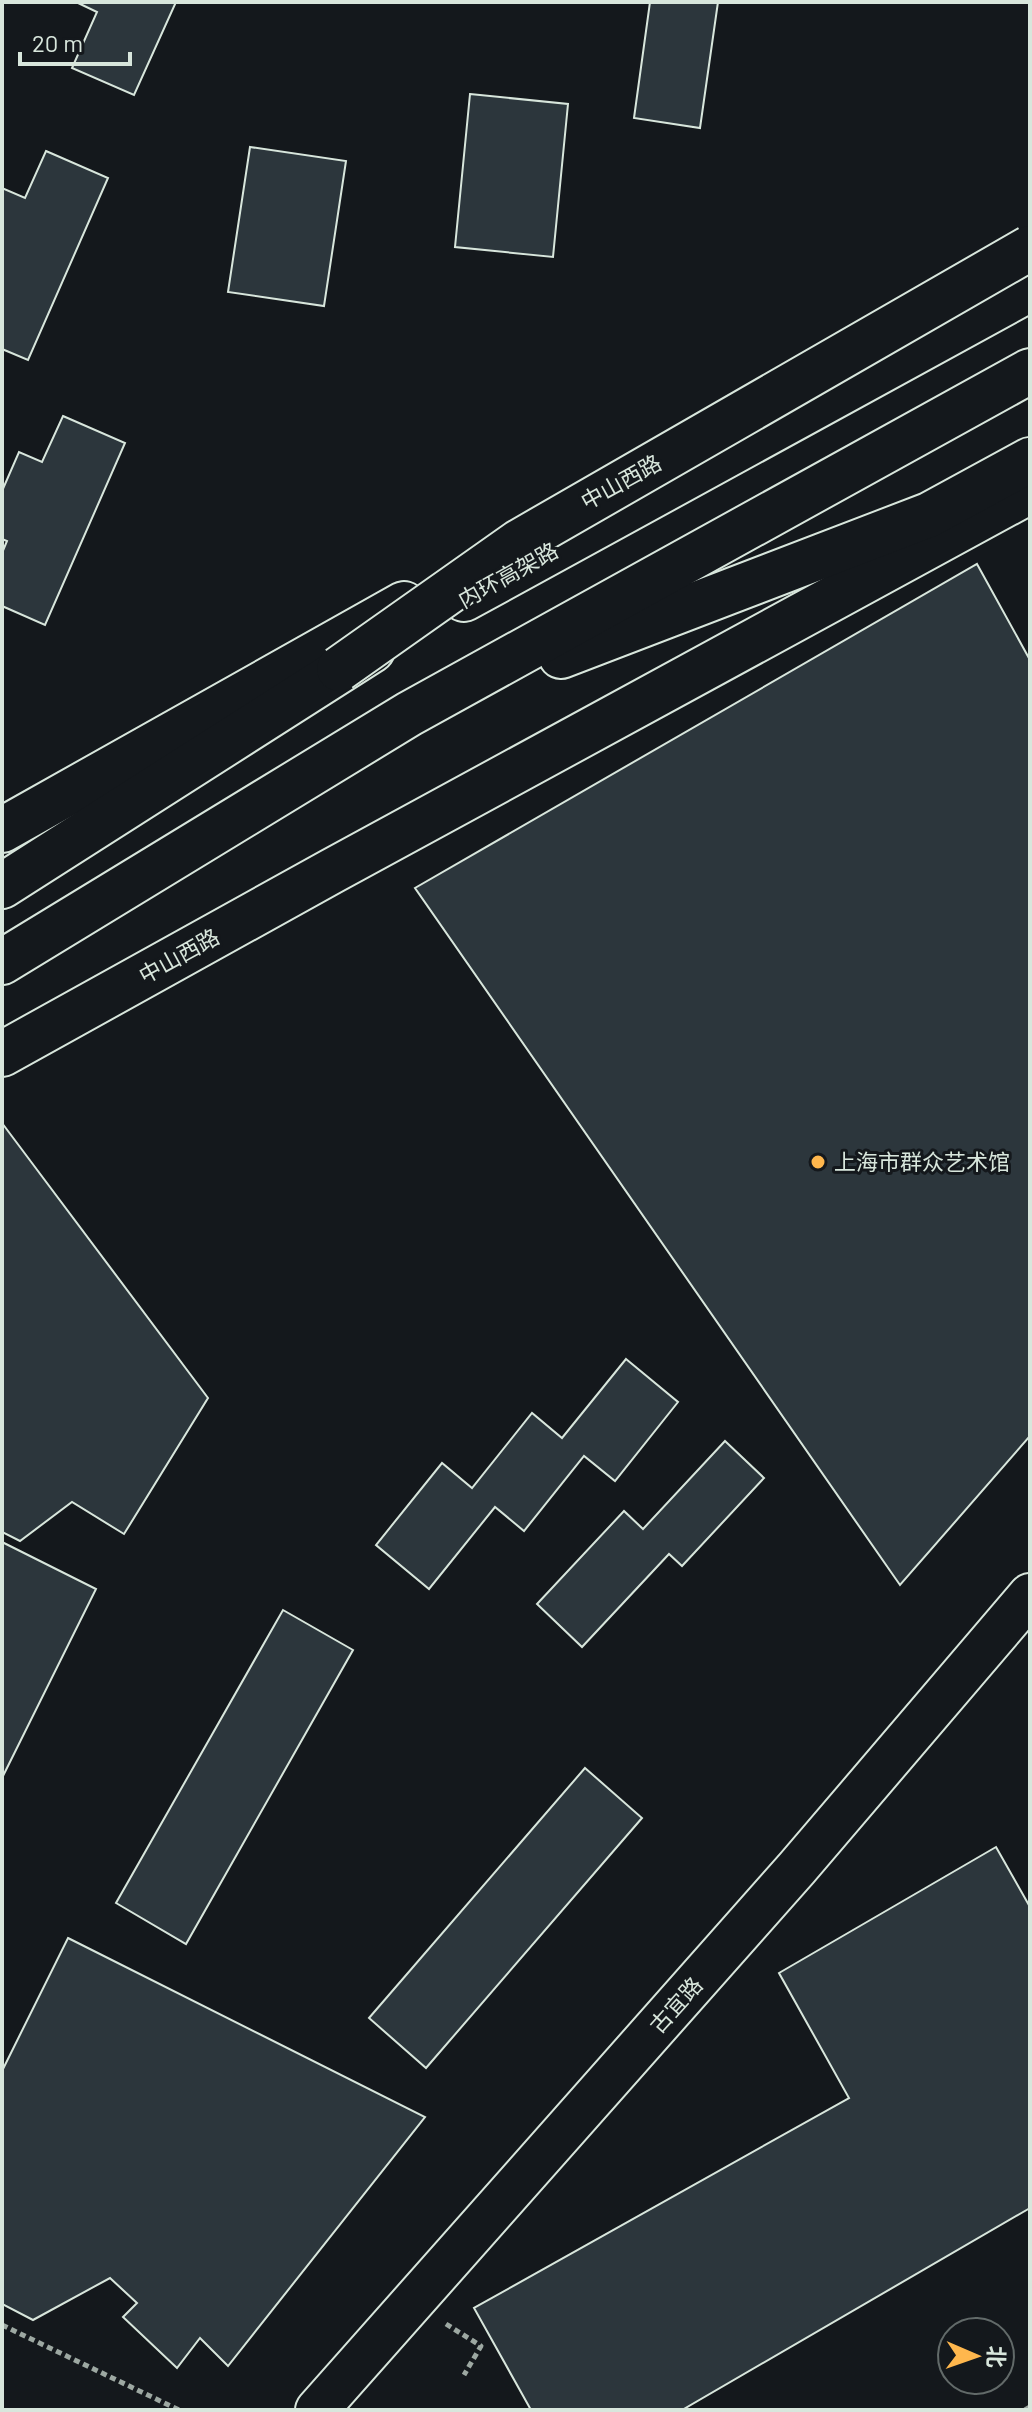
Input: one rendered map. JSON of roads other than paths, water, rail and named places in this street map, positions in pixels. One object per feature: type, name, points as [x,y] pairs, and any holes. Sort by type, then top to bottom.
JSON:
[{"type":"main road","points":[[339,669],[519,542],[1030,250]]},
{"type":"main road","name":"中山西路","points":[[2,830],[1030,250]]},
{"type":"main road","name":"内环高架路","points":[[2,886],[339,669],[1030,289]]},
{"type":"main road","points":[[2,962],[409,714],[1030,371]]},
{"type":"main road","points":[[409,714],[929,515],[1030,460]]},
{"type":"main road","name":"中山西路","points":[[2,1054],[1030,491]]},
{"type":"street","name":"古宜路","points":[[317,2410],[797,1868],[1030,1595]]},
{"type":"place","name":"上海市群众艺术馆","points":[[818,1162]]}]
